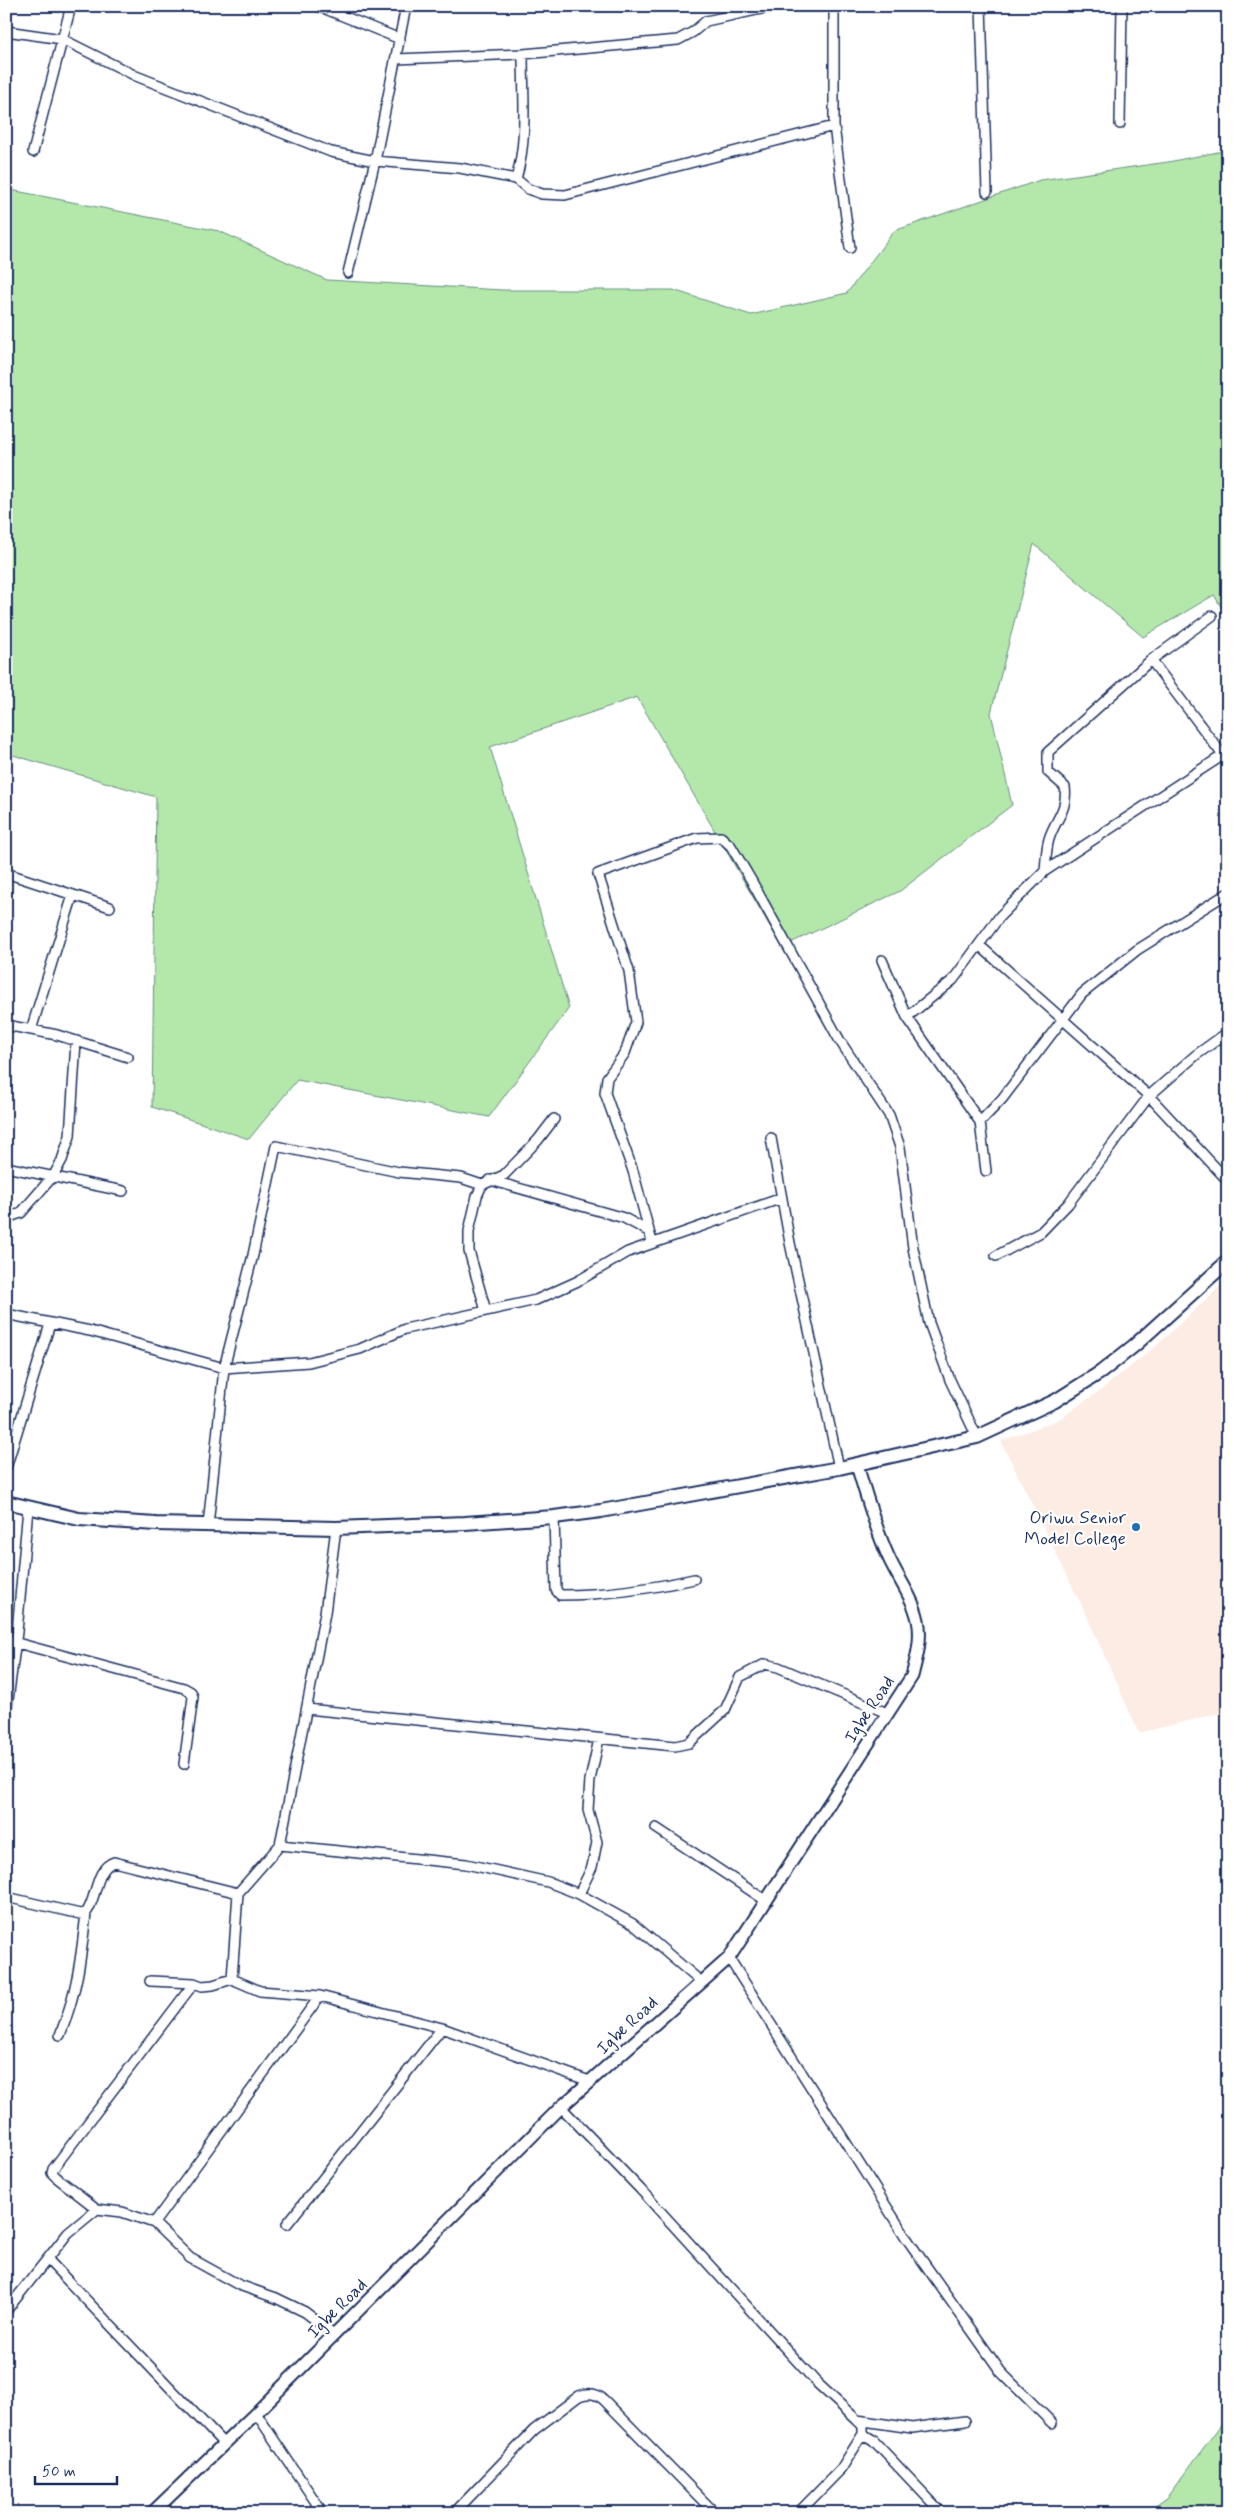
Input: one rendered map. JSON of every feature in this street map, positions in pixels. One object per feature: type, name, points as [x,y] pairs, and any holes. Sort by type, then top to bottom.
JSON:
[{"type":"main road","points":[[6,1502],[79,1519],[208,1526],[336,1528],[554,1518],[857,1465],[977,1436],[1055,1401],[1101,1372],[1135,1345],[1228,1261]]},
{"type":"street","points":[[33,152],[71,6]]},
{"type":"street","points":[[318,6],[400,39]]},
{"type":"street","points":[[348,273],[375,160],[406,6]]},
{"type":"street","points":[[396,59],[523,54],[678,40],[693,32],[706,21],[775,6]]},
{"type":"street","points":[[834,6],[834,126],[850,248]]},
{"type":"street","points":[[981,6],[987,192]]},
{"type":"street","points":[[1120,124],[1122,6]]},
{"type":"street","points":[[6,31],[62,39],[136,76],[332,152],[375,160],[460,168],[516,179],[528,188],[542,194],[565,195],[834,126]]},
{"type":"street","points":[[516,179],[521,162],[523,142],[523,54]]},
{"type":"street","points":[[1045,871],[1048,842],[1052,829],[1063,812],[1066,798],[1065,787],[1048,772],[1048,752],[1152,660],[1212,616]]},
{"type":"street","points":[[907,1018],[953,980],[1000,916],[1045,871],[1226,757],[1152,660]]},
{"type":"street","points":[[652,1242],[633,1171],[604,1087],[607,1078],[625,1053],[636,1022],[629,971],[598,874],[697,838],[721,837],[731,846],[751,880],[840,1042],[889,1115],[900,1148],[913,1248],[929,1323],[950,1380],[977,1436]]},
{"type":"street","points":[[6,873],[110,907]]},
{"type":"street","points":[[980,1122],[1002,1099],[1082,994],[1120,962],[1228,893]]},
{"type":"street","points":[[31,1030],[73,895]]},
{"type":"street","points":[[979,945],[1149,1096],[1228,1181]]},
{"type":"street","points":[[882,960],[907,1018],[980,1122],[986,1170]]},
{"type":"street","points":[[6,1025],[76,1041],[128,1057]]},
{"type":"street","points":[[996,1256],[1041,1232],[1068,1204],[1149,1096],[1196,1055],[1228,1032]]},
{"type":"street","points":[[6,1218],[21,1213],[54,1175],[70,1136],[76,1041]]},
{"type":"street","points":[[486,1310],[470,1251],[469,1231],[472,1213],[486,1182],[504,1174],[538,1140],[554,1119]]},
{"type":"street","points":[[771,1138],[838,1468]]},
{"type":"street","points":[[208,1526],[224,1368],[276,1146],[399,1172],[486,1182],[624,1218],[648,1232]]},
{"type":"street","points":[[6,1167],[123,1190]]},
{"type":"street","points":[[6,1288],[6,1314],[90,1331],[224,1368],[309,1362],[360,1350],[405,1329],[536,1300],[578,1280],[628,1252],[652,1242],[782,1198]]},
{"type":"street","points":[[6,1468],[50,1324]]},
{"type":"street","name":"Igbe Road","points":[[152,2513],[335,2335],[561,2107],[592,2082],[700,1981],[728,1958],[912,1676],[919,1646],[919,1626],[915,1610],[888,1558],[857,1465]]},
{"type":"street","points":[[6,1715],[11,1641],[28,1508]]},
{"type":"street","points":[[554,1518],[556,1590],[560,1595],[601,1595],[638,1591],[694,1580]]},
{"type":"street","points":[[232,1978],[238,1893],[280,1845],[325,1613],[336,1528]]},
{"type":"street","points":[[11,1641],[184,1688],[191,1692],[193,1697],[184,1764]]},
{"type":"street","points":[[307,1708],[668,1746],[689,1743],[725,1710],[740,1677],[765,1664],[778,1667],[887,1713]]},
{"type":"street","points":[[579,1894],[592,1867],[597,1842],[588,1810],[590,1780],[599,1739]]},
{"type":"street","points":[[656,1828],[765,1900]]},
{"type":"street","points":[[280,1845],[466,1864],[548,1882],[579,1894],[633,1924],[700,1981]]},
{"type":"street","points":[[60,2035],[72,2002],[80,1968],[86,1913],[102,1871],[109,1864],[114,1862],[238,1893]]},
{"type":"street","points":[[6,1897],[80,1914],[86,1913]]},
{"type":"street","points":[[728,1958],[907,2239],[1001,2372],[1052,2423]]},
{"type":"street","points":[[150,1981],[213,1986],[232,1978],[260,1991],[320,1996],[442,2028],[592,2082]]},
{"type":"street","points":[[194,1983],[53,2169],[52,2173],[97,2209],[122,2212],[154,2224],[190,2258],[239,2285],[276,2298],[305,2312],[335,2335]]},
{"type":"street","points":[[154,2224],[320,1996]]},
{"type":"street","points":[[287,2224],[442,2028]]},
{"type":"street","points":[[561,2107],[640,2189],[817,2383],[863,2426],[863,2434],[841,2469],[798,2513]]},
{"type":"street","points":[[6,2311],[68,2233],[97,2209]]},
{"type":"street","points":[[48,2260],[224,2444]]},
{"type":"street","points":[[454,2513],[534,2430],[578,2396],[587,2393],[596,2394],[606,2401],[715,2513]]},
{"type":"street","points":[[256,2413],[323,2513]]},
{"type":"street","points":[[857,2420],[912,2428],[965,2421]]},
{"type":"street","points":[[863,2434],[873,2440],[942,2513]]},
{"type":"shaded area","name":"Oriwu Senior Model College","points":[[1228,1279],[1228,1711],[1139,1733],[1086,1614],[1001,1441],[1058,1420],[1101,1390],[1156,1346]]},
{"type":"green space","points":[[1228,150],[1228,618],[1214,595],[1143,637],[1034,544],[991,713],[1012,805],[900,891],[782,947],[637,697],[490,747],[569,1008],[489,1117],[297,1080],[249,1139],[152,1107],[156,797],[6,753],[6,189],[219,231],[327,280],[502,290],[673,290],[751,315],[847,293],[894,231],[1040,180],[1168,162]]},
{"type":"green space","points":[[1228,2415],[1228,2513],[1145,2513],[1167,2497]]},
{"type":"place","name":"Oriwu Senior Model College","points":[[1136,1527]]}]
